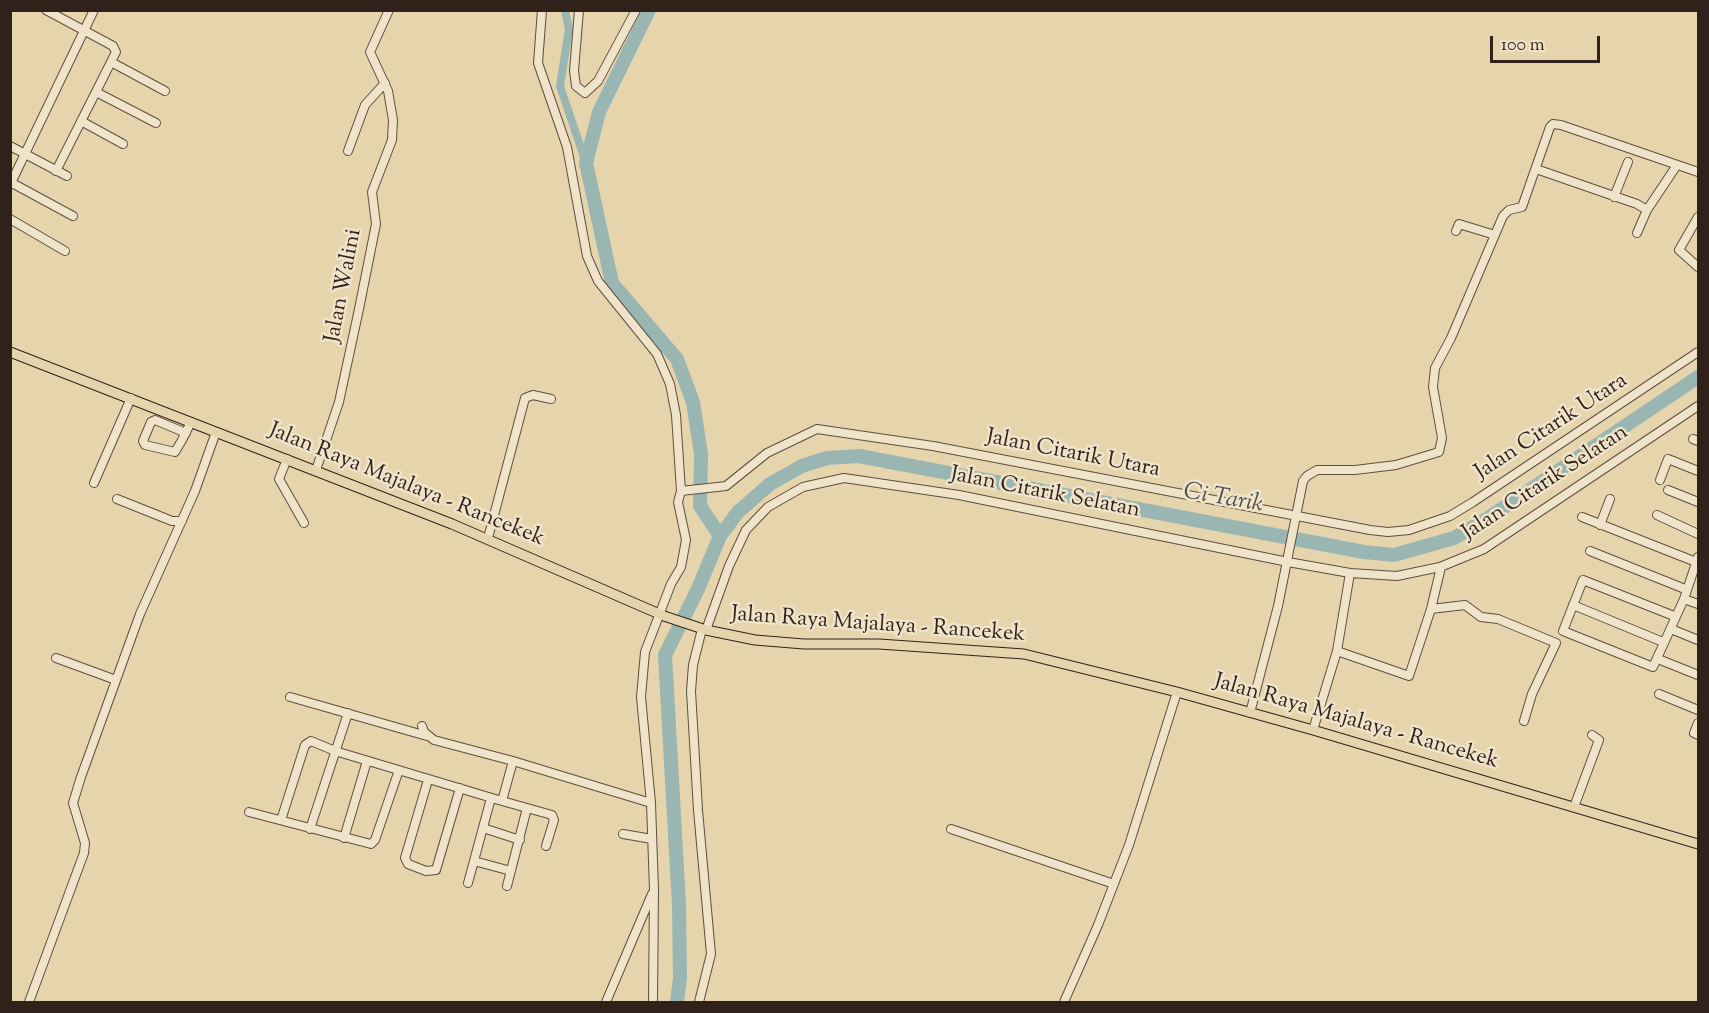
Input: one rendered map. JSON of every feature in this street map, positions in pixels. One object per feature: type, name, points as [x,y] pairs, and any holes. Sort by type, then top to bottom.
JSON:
[{"type":"main road","name":"Jalan Raya Majalaya - Rancekek","points":[[10,352],[488,538],[662,615],[704,630],[754,640],[804,644],[879,644],[1024,654],[1177,692],[1313,730],[1698,844]]},
{"type":"street","points":[[46,10],[116,48],[56,171]]},
{"type":"street","points":[[74,216],[11,184],[94,10]]},
{"type":"street","name":"Jalan Walini","points":[[316,470],[339,402],[376,224],[372,192],[388,154],[394,130],[386,83],[372,62],[370,52],[389,10]]},
{"type":"street","points":[[542,10],[538,63],[567,147],[587,256],[598,281],[657,354],[670,384],[676,414],[682,490],[678,502],[686,540],[681,567],[645,652],[641,697],[651,803],[654,890],[652,1002]]},
{"type":"street","points":[[579,10],[574,71],[576,86],[585,93],[598,81],[636,10]]},
{"type":"street","points":[[111,62],[165,91]]},
{"type":"street","points":[[348,151],[365,105],[386,83]]},
{"type":"street","points":[[96,92],[156,123]]},
{"type":"street","points":[[81,121],[123,144]]},
{"type":"street","points":[[1251,713],[1288,559],[1303,481],[1311,472],[1396,465],[1439,452],[1442,438],[1433,374],[1495,235],[1509,210],[1522,207],[1550,128],[1556,124],[1638,149],[1698,172]]},
{"type":"street","points":[[10,146],[67,176]]},
{"type":"street","points":[[1614,197],[1628,162]]},
{"type":"street","points":[[1637,233],[1647,210],[1677,165]]},
{"type":"street","points":[[1536,169],[1637,204],[1647,210]]},
{"type":"street","points":[[1698,217],[1678,250],[1698,267]]},
{"type":"street","points":[[10,219],[65,251]]},
{"type":"street","points":[[1456,231],[1460,224],[1495,235]]},
{"type":"street","name":"Jalan Citarik Utara","points":[[682,490],[726,486],[767,453],[817,429],[933,446],[1296,518],[1388,532],[1423,527],[1473,502],[1698,352]]},
{"type":"street","points":[[488,538],[525,398],[533,395],[551,399]]},
{"type":"street","points":[[94,483],[131,398]]},
{"type":"street","name":"Jalan Citarik Selatan","points":[[699,1002],[711,954],[698,810],[691,692],[693,665],[729,566],[746,530],[768,507],[803,487],[844,478],[959,495],[1350,573],[1397,576],[1441,567],[1484,549],[1698,406]]},
{"type":"street","points":[[186,433],[155,420],[151,422],[143,441],[145,444],[172,452],[177,450],[186,433],[191,422]]},
{"type":"street","points":[[29,1002],[84,853],[85,843],[73,803],[80,780],[140,614],[203,473],[216,432]]},
{"type":"street","points":[[287,459],[279,479],[304,523]]},
{"type":"street","points":[[1660,480],[1668,459],[1698,471]]},
{"type":"street","points":[[1668,490],[1698,502]]},
{"type":"street","points":[[117,499],[172,521],[182,521]]},
{"type":"street","points":[[1600,525],[1610,499]]},
{"type":"street","points":[[1657,515],[1698,534]]},
{"type":"street","points":[[1582,518],[1697,564],[1653,667],[1563,631],[1583,580],[1674,616]]},
{"type":"street","points":[[1590,551],[1685,589]]},
{"type":"street","points":[[1337,651],[1409,676],[1431,609],[1441,567]]},
{"type":"street","points":[[1313,730],[1337,651],[1350,573]]},
{"type":"street","points":[[1684,599],[1698,604]]},
{"type":"street","points":[[1431,609],[1465,605],[1481,617],[1489,620],[1496,618],[1556,643],[1532,694],[1524,721]]},
{"type":"street","points":[[1573,605],[1663,642]]},
{"type":"street","points":[[1671,629],[1698,640]]},
{"type":"street","points":[[56,658],[116,680]]},
{"type":"street","points":[[1658,659],[1698,675]]},
{"type":"street","points":[[1064,1002],[1098,925],[1129,845],[1177,692]]},
{"type":"street","points":[[1659,694],[1698,710]]},
{"type":"street","points":[[290,697],[651,803]]},
{"type":"street","points":[[310,829],[348,713]]},
{"type":"street","points":[[1698,723],[1694,733],[1698,735]]},
{"type":"street","points":[[422,726],[428,736]]},
{"type":"street","points":[[1574,807],[1599,740],[1592,735]]},
{"type":"street","points":[[281,820],[307,742],[313,741],[335,751],[553,817],[546,846]]},
{"type":"street","points":[[344,838],[367,761]]},
{"type":"street","points":[[502,801],[513,761]]},
{"type":"street","points":[[249,812],[368,844],[375,840],[399,771]]},
{"type":"street","points":[[428,780],[405,858],[408,864],[426,870],[436,870],[460,788]]},
{"type":"street","points":[[468,883],[491,798]]},
{"type":"street","points":[[507,886],[527,808]]},
{"type":"street","points":[[483,828],[520,840]]},
{"type":"street","points":[[951,829],[1114,884]]},
{"type":"street","points":[[623,834],[652,839]]},
{"type":"street","points":[[474,861],[511,871]]},
{"type":"street","points":[[606,1002],[654,890]]},
{"type":"waterway","points":[[565,10],[569,29],[560,86],[586,163]]},
{"type":"waterway","points":[[649,10],[599,112],[586,163],[612,283],[677,359],[693,402],[701,454],[700,506],[720,536]]},
{"type":"waterway","name":"Ci Tarik","points":[[677,1002],[680,978],[679,905],[665,655],[698,589],[720,536],[738,512],[770,484],[802,466],[827,458],[859,456],[1364,552],[1394,555],[1454,538],[1485,520],[1698,377]]}]
